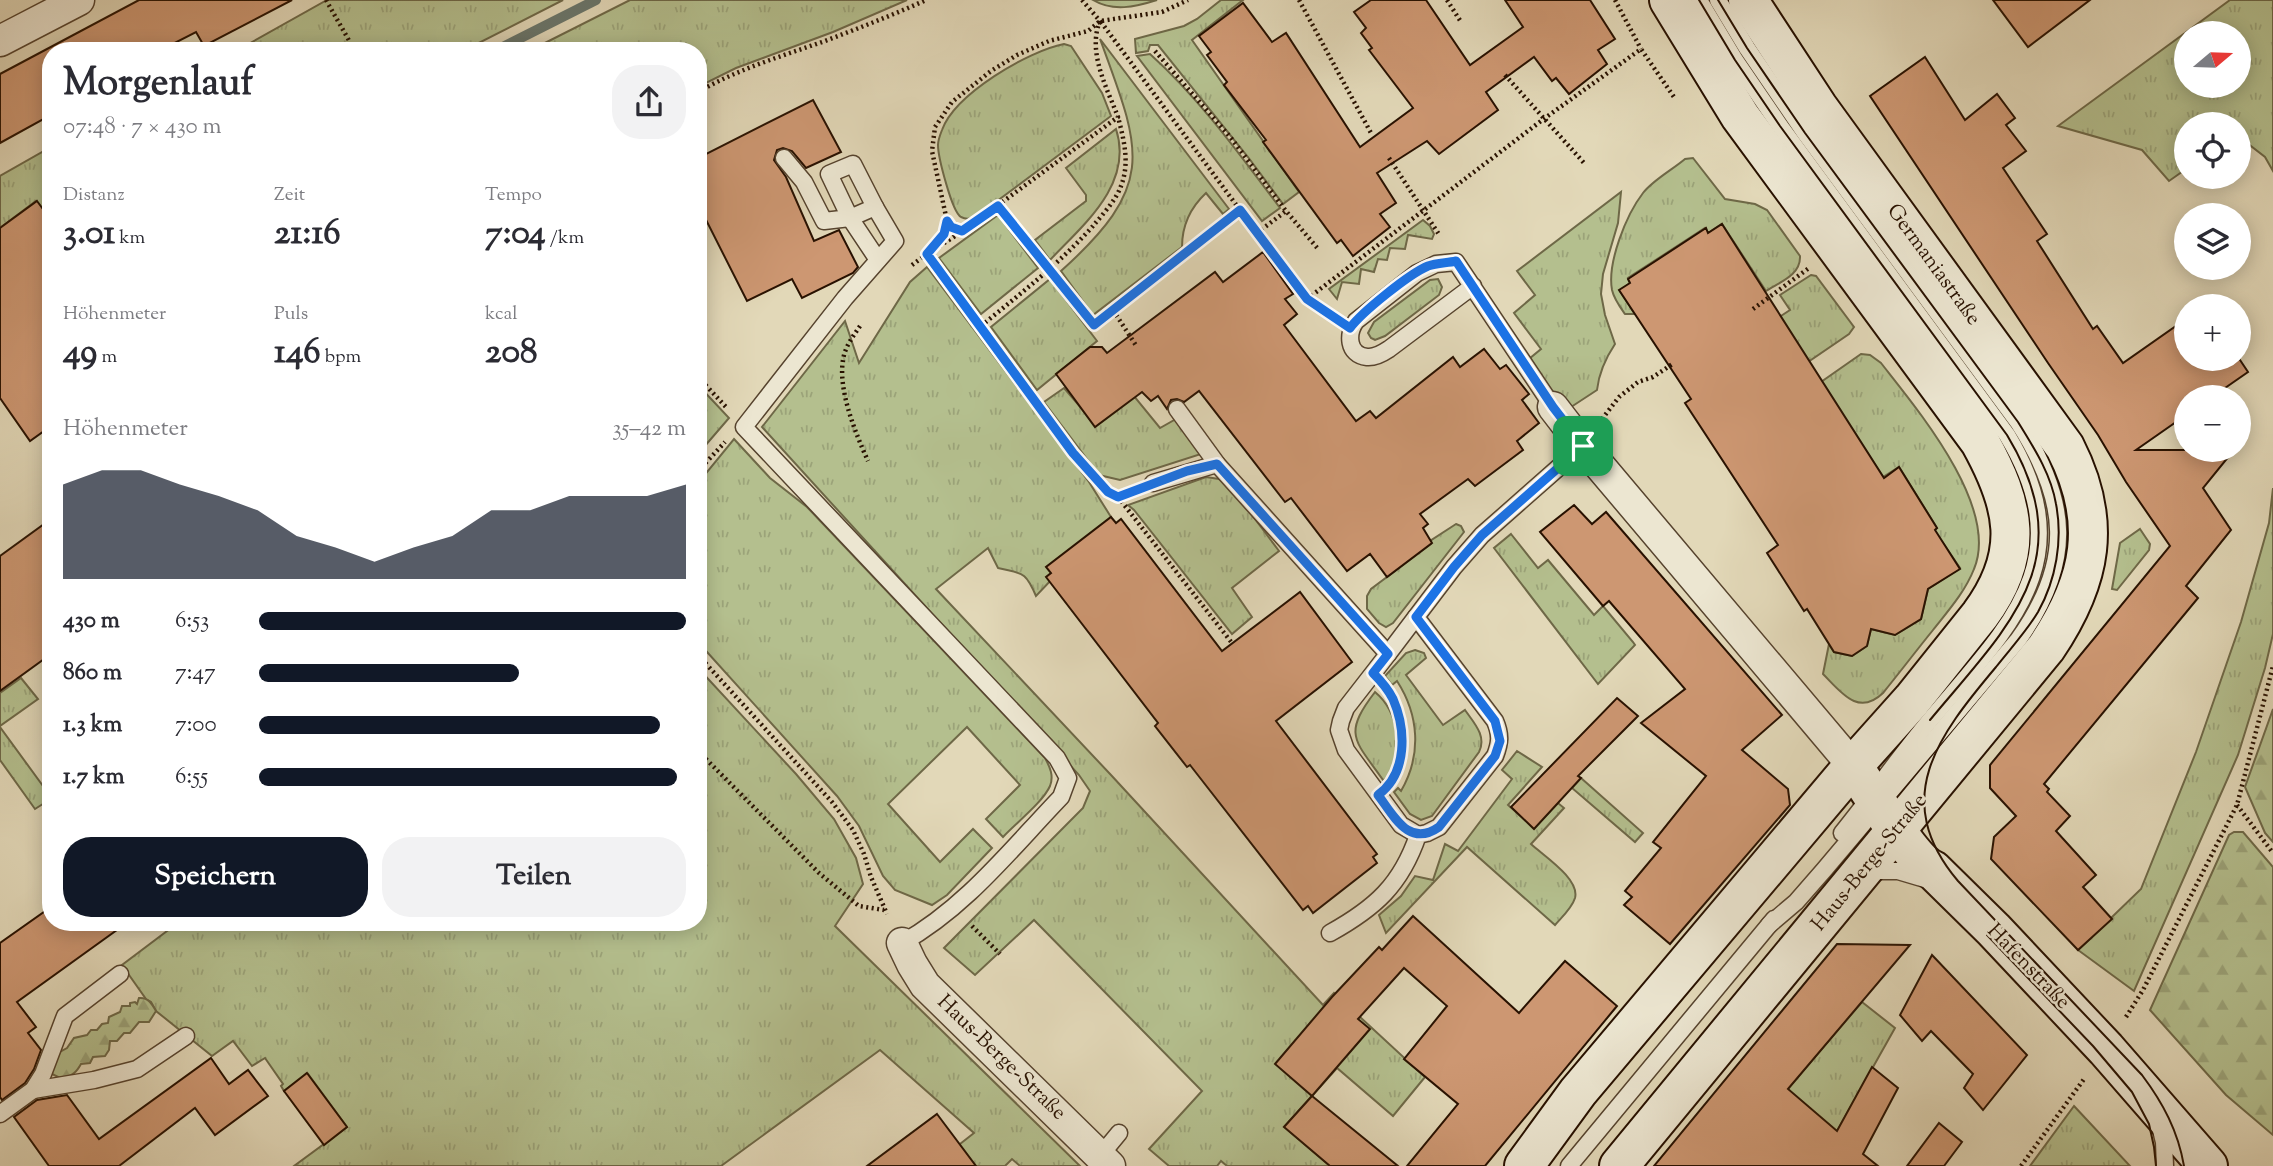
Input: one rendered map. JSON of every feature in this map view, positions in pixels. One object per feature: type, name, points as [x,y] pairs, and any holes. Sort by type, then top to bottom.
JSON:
[{"type":"main road","points":[[1669,0],[1740,116],[1838,247]]},
{"type":"main road","name":"Germaniastraße","points":[[1748,0],[1818,107],[2065,447],[2085,495],[2073,545]]},
{"type":"main road","name":"Haus-Berge-Straße","points":[[1619,1166],[1868,866],[1876,799],[1912,700],[1990,602],[2006,566],[2011,535],[2009,509],[2002,485],[1980,442],[1838,247]]},
{"type":"main road","name":"Haus-Berge-Straße","points":[[1524,1166],[1578,1092],[1876,799],[2020,681],[2056,634],[2077,591],[2082,576],[2073,545]]},
{"type":"main road","name":"Hafenstraße","points":[[1876,799],[1925,867],[1933,870],[1955,891],[2096,1062],[2153,1103],[2208,1166]]},
{"type":"street","points":[[0,41],[79,0]]},
{"type":"street","points":[[1553,407],[1876,799]]},
{"type":"street","name":"Haus-Berge-Straße","points":[[902,943],[925,985],[1105,1161]]},
{"type":"lane","points":[[1699,0],[1766,106],[2007,435],[2025,468],[2036,502],[2038,550],[2032,576],[2021,602],[1996,640],[1928,722],[1824,870]]},
{"type":"lane","points":[[1718,0],[1805,133],[1999,396],[2034,448],[2049,477],[2056,504],[2073,545]]},
{"type":"lane","points":[[784,158],[804,182],[824,221],[850,218],[875,207]]},
{"type":"lane","points":[[804,182],[853,164],[895,241],[741,424],[1058,758],[1068,778],[1061,797],[954,908],[902,943]]},
{"type":"lane","points":[[828,174],[850,218],[881,257]]},
{"type":"lane","points":[[1473,286],[1389,349],[1370,358],[1360,355],[1349,341],[1350,328],[1363,314],[1417,273],[1436,264],[1456,261],[1473,286],[1553,407]]},
{"type":"lane","points":[[1177,409],[1217,464],[1388,654]]},
{"type":"lane","points":[[1416,617],[1495,721],[1500,741],[1495,756],[1439,827],[1418,835],[1401,825],[1346,750],[1339,730],[1340,721],[1346,708],[1454,567],[1482,535],[1583,446]]},
{"type":"lane","points":[[1153,483],[1217,464]]},
{"type":"lane","points":[[1769,926],[1787,900],[1876,799]]},
{"type":"lane","points":[[1330,933],[1361,915],[1388,891],[1405,867],[1418,835]]},
{"type":"lane","points":[[1769,926],[1820,886],[1868,866],[1901,861],[1925,867]]},
{"type":"lane","points":[[1569,1166],[1814,875],[1844,864],[1868,866],[1917,875],[1955,891]]},
{"type":"lane","points":[[0,1114],[33,1090],[47,1065],[65,1016],[120,974]]},
{"type":"lane","points":[[33,1090],[94,1080],[137,1069],[186,1036]]},
{"type":"lane","points":[[2153,1103],[2164,1142],[2165,1166]]},
{"type":"lane","points":[[1105,1161],[1119,1133]]},
{"type":"path","points":[[326,0],[350,42]]},
{"type":"path","points":[[707,88],[773,58],[883,19],[926,0]]},
{"type":"path","points":[[1082,0],[1307,299],[1350,328]]},
{"type":"path","points":[[962,231],[951,227],[947,221],[932,150],[935,127],[941,116],[965,90],[1017,55],[1049,41],[1088,31],[1100,22],[1162,12],[1188,0]]},
{"type":"path","points":[[1299,0],[1371,133]]},
{"type":"path","points":[[1447,0],[1461,22]]},
{"type":"path","points":[[1615,0],[1641,48],[1674,97]]},
{"type":"path","points":[[981,326],[1049,271],[1101,216],[1122,185],[1125,146],[1098,60],[1096,30],[1100,22]]},
{"type":"path","points":[[1307,299],[1641,48]]},
{"type":"path","points":[[1155,51],[1231,138],[1319,250]]},
{"type":"path","points":[[1505,75],[1585,164]]},
{"type":"path","points":[[881,257],[901,272],[998,206],[1118,117]]},
{"type":"path","points":[[1389,158],[1456,261]]},
{"type":"path","points":[[998,206],[1094,325],[1240,210]]},
{"type":"path","points":[[1257,233],[1286,211]]},
{"type":"path","points":[[927,254],[944,234],[947,221]]},
{"type":"path","points":[[1753,309],[1838,247]]},
{"type":"path","points":[[927,254],[1073,453],[1108,492],[1118,497],[1232,643]]},
{"type":"path","points":[[1112,310],[1137,347]]},
{"type":"path","points":[[862,324],[845,351],[842,373],[855,431],[868,461]]},
{"type":"path","points":[[1583,446],[1619,397],[1638,382],[1653,377],[1674,363]]},
{"type":"path","points":[[707,387],[741,424],[707,461]]},
{"type":"path","points":[[1118,497],[1153,483]]},
{"type":"path","points":[[707,665],[832,802],[853,830],[885,910],[902,943]]},
{"type":"path","points":[[2021,1166],[2096,1062],[2143,990],[2237,805],[2273,666]]},
{"type":"path","points":[[1373,673],[1392,698],[1399,718],[1402,741],[1395,774],[1378,795]]},
{"type":"path","points":[[707,760],[820,873],[859,906],[885,910]]},
{"type":"path","points":[[2237,805],[2273,853]]},
{"type":"path","points":[[954,908],[1000,954]]},
{"type":"green space","points":[[327,0],[563,0],[481,42],[252,42]]},
{"type":"green space","points":[[630,0],[907,0],[833,32],[736,68],[707,82],[707,42],[547,42]]},
{"type":"green space","points":[[1093,0],[1157,0],[1141,5],[1116,7]]},
{"type":"green space","points":[[1221,0],[1243,0],[1192,40],[1299,192],[1283,204],[1158,45],[1150,45],[1148,51],[1136,53],[1135,39],[1184,26]]},
{"type":"green space","points":[[2230,0],[2273,0],[2273,171],[2265,157],[2251,146],[2251,112],[2174,112],[2174,177],[2169,181],[2142,150],[2058,126],[2174,41],[2174,98],[2251,98],[2251,21],[2201,21]]},
{"type":"green space","points":[[1100,39],[1229,209],[1223,214],[1206,193],[1188,217],[1182,247],[1093,315],[1061,271],[1092,241],[1114,214],[1127,189],[1132,164],[1131,139],[1125,110]]},
{"type":"green space","points":[[1064,44],[1071,46],[1102,93],[1111,116],[981,213],[969,219],[961,217],[950,195],[938,145],[949,116],[961,102],[994,76],[1032,55]]},
{"type":"green space","points":[[1150,54],[1203,109],[1280,208],[1262,221],[1137,56]]},
{"type":"green space","points":[[1116,129],[1120,149],[1118,168],[1112,185],[1090,218],[1050,260],[1035,240],[1086,201],[1086,195],[1066,168]]},
{"type":"green space","points":[[42,152],[42,209],[36,201],[0,228],[0,176]]},
{"type":"green space","points":[[1693,158],[1725,199],[1755,204],[1767,210],[1800,256],[1797,268],[1789,277],[1766,291],[1722,224],[1708,233],[1705,228],[1628,278],[1630,283],[1620,291],[1635,314],[1625,314],[1614,297],[1611,279],[1615,253],[1624,226],[1647,188],[1685,159]]},
{"type":"green space","points":[[1621,192],[1618,223],[1603,274],[1601,294],[1615,344],[1603,366],[1597,390],[1565,411],[1529,359],[1541,349],[1514,313],[1535,295],[1517,271]]},
{"type":"green space","points":[[998,215],[1038,268],[981,314],[939,258]]},
{"type":"green space","points":[[1423,220],[1434,234],[1432,239],[1408,235],[1405,249],[1390,248],[1387,260],[1378,259],[1374,272],[1361,269],[1359,284],[1342,282],[1337,299],[1329,289]]},
{"type":"green space","points":[[927,267],[1089,482],[1111,517],[1036,596],[1029,581],[1022,574],[998,568],[988,548],[936,589],[1323,1005],[1334,993],[1425,1077],[1393,1116],[1337,1068],[1284,1127],[1330,1166],[1227,1166],[1221,1161],[1217,1166],[1169,1166],[1149,1149],[1202,1091],[1034,920],[975,975],[944,948],[1083,808],[1090,791],[1079,775],[762,427],[845,321],[859,363],[910,282]]},
{"type":"green space","points":[[1811,275],[1816,276],[1854,327],[1849,334],[1808,362],[1764,327],[1790,310],[1780,295]]},
{"type":"green space","points":[[1050,279],[1097,341],[1037,390],[991,327]]},
{"type":"green space","points":[[1438,279],[1442,287],[1439,295],[1385,336],[1375,340],[1371,338],[1368,333],[1374,322],[1430,280]]},
{"type":"green space","points":[[1861,354],[1870,355],[1881,363],[1951,460],[1976,517],[1979,544],[1974,569],[1956,601],[1883,693],[1866,703],[1850,699],[1823,674],[1829,644],[1834,652],[1852,656],[1867,646],[1871,629],[1895,635],[1921,619],[1928,589],[1960,568],[1943,543],[1929,552],[1928,533],[1937,528],[1899,467],[1883,477],[1821,382]]},
{"type":"green space","points":[[1064,388],[1094,423],[1134,396],[1160,428],[1176,419],[1201,454],[1120,480],[1099,475],[1044,402]]},
{"type":"green space","points":[[707,395],[729,418],[707,444]]},
{"type":"green space","points":[[734,439],[770,478],[807,507],[1045,758],[1052,779],[1047,792],[1003,837],[986,819],[1020,785],[967,727],[888,804],[940,862],[973,829],[992,848],[947,895],[932,905],[895,890],[883,876],[859,826],[837,796],[707,652],[707,472]]},
{"type":"green space","points":[[1206,477],[1228,483],[1279,551],[1232,588],[1252,617],[1232,634],[1128,505]]},
{"type":"green space","points":[[2273,488],[2273,634],[2265,668],[2238,755],[2134,991],[2078,950],[2141,889],[2196,752],[2241,622],[2269,523]]},
{"type":"green space","points":[[1456,524],[1461,526],[1464,532],[1393,623],[1386,627],[1379,623],[1367,609],[1367,596],[1371,589],[1431,544],[1430,541]]},
{"type":"green space","points":[[2140,529],[2150,544],[2149,550],[2117,590],[2112,589],[2120,543]]},
{"type":"green space","points":[[1511,534],[1538,568],[1548,560],[1594,615],[1603,606],[1635,645],[1598,684],[1494,548]]},
{"type":"green space","points":[[1415,650],[1424,653],[1426,658],[1406,675],[1443,725],[1465,710],[1478,730],[1481,741],[1479,752],[1432,816],[1421,820],[1410,814],[1394,792],[1398,788],[1401,791],[1408,777],[1415,749],[1415,735],[1410,707],[1404,694],[1397,681],[1392,685],[1385,676],[1406,653]]},
{"type":"green space","points":[[21,678],[38,699],[0,726],[0,693]]},
{"type":"green space","points":[[707,678],[834,819],[856,858],[863,884],[835,926],[1080,1166],[1020,1166],[1012,1159],[1005,1166],[932,1166],[974,1133],[880,1050],[721,1166],[294,1166],[347,1127],[308,1074],[284,1091],[281,1086],[283,1084],[265,1058],[252,1066],[233,1041],[212,1056],[156,1011],[122,965],[167,931],[707,931]]},
{"type":"green space","points":[[1375,692],[1383,700],[1394,721],[1397,744],[1393,768],[1388,779],[1383,780],[1359,746],[1356,737],[1358,718]]},
{"type":"green space","points":[[2273,709],[2273,842],[2265,833],[2245,787]]},
{"type":"green space","points":[[0,727],[42,785],[42,805],[35,809],[0,760]]},
{"type":"green space","points":[[1517,751],[1542,767],[1508,805],[1534,828],[1558,803],[1564,808],[1531,844],[1560,868],[1572,883],[1575,898],[1569,909],[1555,925],[1467,847],[1386,933],[1379,915],[1401,896],[1415,876],[1433,880],[1445,844],[1458,851],[1512,779],[1502,770]]},
{"type":"green space","points":[[1581,778],[1643,833],[1635,842],[1572,788]]},
{"type":"green space","points":[[2243,832],[2273,867],[2273,1135],[2226,1095],[2150,1010],[2229,835]]},
{"type":"green space","points":[[139,998],[147,1000],[156,1011],[149,1022],[139,1022],[130,1033],[124,1033],[117,1041],[110,1041],[105,1056],[93,1057],[90,1063],[81,1064],[76,1072],[69,1076],[62,1079],[50,1073],[58,1053],[67,1048],[74,1038],[97,1030],[102,1024],[108,1023],[109,1017],[120,1012],[122,1006],[130,1006],[130,1003],[135,1002],[137,1004]]},
{"type":"green space","points":[[1862,1002],[1895,1028],[1837,1131],[1772,1107]]},
{"type":"green space","points":[[2074,1106],[2130,1166],[2030,1166]]},
{"type":"building","points":[[139,0],[292,0],[212,42],[202,42],[196,32],[177,42],[60,42]]},
{"type":"building","points":[[1371,0],[1426,0],[1470,65],[1523,27],[1505,0],[1590,0],[1615,39],[1598,50],[1607,64],[1569,94],[1556,78],[1552,81],[1534,57],[1486,92],[1498,110],[1439,154],[1427,141],[1377,173],[1396,203],[1380,214],[1390,227],[1353,256],[1341,240],[1337,243],[1263,142],[1266,140],[1224,85],[1227,82],[1207,55],[1211,52],[1199,36],[1243,3],[1272,42],[1286,33],[1360,147],[1413,108],[1369,50],[1372,48],[1361,33],[1366,28],[1354,12]]},
{"type":"building","points":[[1993,0],[2090,0],[2028,47]]},
{"type":"building","points":[[42,52],[42,120],[0,143],[0,74]]},
{"type":"building","points":[[1925,57],[1965,120],[1997,94],[2015,118],[2006,125],[2026,151],[2003,168],[2047,234],[2037,241],[2093,329],[2097,326],[2123,363],[2174,327],[2174,371],[2248,372],[2229,385],[2174,385],[2174,423],[2136,450],[2174,450],[2174,462],[2224,462],[2203,488],[2231,530],[2186,586],[2198,598],[2044,784],[2049,789],[2047,792],[2070,816],[2056,831],[2096,875],[2083,887],[2112,919],[2078,950],[1991,859],[1994,837],[2016,816],[1990,788],[1990,765],[2170,546],[1870,96]]},
{"type":"building","points":[[813,100],[841,152],[806,168],[792,151],[783,148],[777,150],[774,160],[786,177],[814,241],[839,230],[858,267],[853,273],[802,298],[792,279],[747,301],[707,222],[707,153]]},
{"type":"building","points":[[37,201],[42,208],[42,432],[30,441],[0,398],[0,228]]},
{"type":"building","points":[[1722,224],[1884,478],[1899,467],[1960,569],[1928,589],[1921,619],[1895,635],[1871,629],[1867,646],[1852,656],[1834,652],[1767,553],[1778,545],[1685,403],[1691,399],[1619,290],[1630,283],[1628,279],[1706,228],[1708,233]]},
{"type":"building","points":[[1263,252],[1293,294],[1285,299],[1297,314],[1284,325],[1356,421],[1370,411],[1376,418],[1453,357],[1460,367],[1484,349],[1500,369],[1506,365],[1529,394],[1522,400],[1539,423],[1517,441],[1523,450],[1475,486],[1468,479],[1420,514],[1428,524],[1423,528],[1432,543],[1387,577],[1370,554],[1347,571],[1291,498],[1285,502],[1199,391],[1184,402],[1171,400],[1167,409],[1158,396],[1151,401],[1142,392],[1095,427],[1056,374],[1090,347],[1102,347],[1107,353],[1215,272],[1223,282]]},
{"type":"building","points":[[1574,505],[1592,524],[1606,512],[1782,715],[1742,750],[1788,789],[1790,805],[1670,944],[1624,905],[1632,897],[1625,891],[1661,848],[1653,842],[1706,776],[1641,723],[1685,689],[1609,601],[1603,606],[1540,532]]},
{"type":"building","points":[[1111,517],[1116,523],[1121,519],[1222,651],[1300,592],[1352,662],[1276,721],[1377,854],[1373,857],[1377,863],[1313,913],[1308,906],[1303,910],[1190,765],[1187,767],[1155,726],[1158,723],[1046,577],[1051,573],[1046,567]]},
{"type":"building","points":[[42,526],[42,661],[0,691],[0,556]]},
{"type":"building","points":[[1617,698],[1638,716],[1578,776],[1581,778],[1534,829],[1511,807]]},
{"type":"building","points":[[42,913],[42,931],[116,931],[17,1002],[36,1027],[28,1033],[41,1050],[25,1083],[2,1100],[0,1097],[0,943]]},
{"type":"building","points":[[1413,916],[1519,1013],[1565,961],[1617,1006],[1485,1166],[1407,1166],[1458,1104],[1404,1059],[1447,1006],[1404,968],[1358,1019],[1370,1029],[1312,1096],[1275,1064],[1332,997],[1379,947],[1382,950]]},
{"type":"building","points":[[1837,944],[1910,945],[1788,1089],[1837,1131],[1872,1067],[1898,1088],[1863,1154],[1878,1166],[1654,1166]]},
{"type":"building","points":[[1932,955],[2027,1055],[1983,1110],[1964,1088],[1973,1074],[1931,1031],[1922,1041],[1900,1015]]},
{"type":"building","points":[[211,1058],[229,1084],[248,1070],[268,1096],[215,1135],[195,1108],[119,1166],[49,1166],[14,1117],[37,1100],[67,1095],[99,1139]]},
{"type":"building","points":[[307,1073],[347,1127],[324,1145],[284,1091]]},
{"type":"building","points":[[1312,1096],[1398,1166],[1330,1166],[1284,1127]]},
{"type":"building","points":[[937,1114],[976,1166],[867,1166]]},
{"type":"building","points":[[1939,1123],[1962,1142],[1944,1166],[1907,1166]]},
{"type":"waterway","points":[[513,42],[596,0]]},
{"type":"tram line","points":[[1699,0],[1735,60],[1780,126],[2007,435],[2029,480],[2038,519],[2037,556],[2026,590],[2009,622],[1986,654],[1930,720]]},
{"type":"tram line","points":[[1718,0],[1805,133],[2018,422],[2050,482],[2059,532],[2049,587],[2038,612],[1956,718],[1940,743],[1929,769],[1924,795],[1927,823],[1937,851],[1958,881],[2142,1075],[2169,1118],[2184,1166]]},
{"type":"tram line","points":[[1987,935],[2093,1046],[2132,1092],[2149,1124],[2156,1166]]},
{"type":"route","points":[[998,206],[1094,325],[1240,210],[1307,299],[1350,328],[1363,314],[1417,273],[1436,264],[1456,261],[1553,407],[1583,446],[1469,548],[1416,617],[1495,721],[1500,735],[1495,756],[1453,810],[1434,831],[1418,835],[1401,825],[1378,795],[1392,781],[1400,759],[1402,741],[1399,718],[1392,698],[1373,673],[1388,654],[1217,464],[1187,471],[1118,497],[1108,492],[1073,453],[927,254],[944,234],[947,221],[951,227],[962,231],[998,206]]}]
